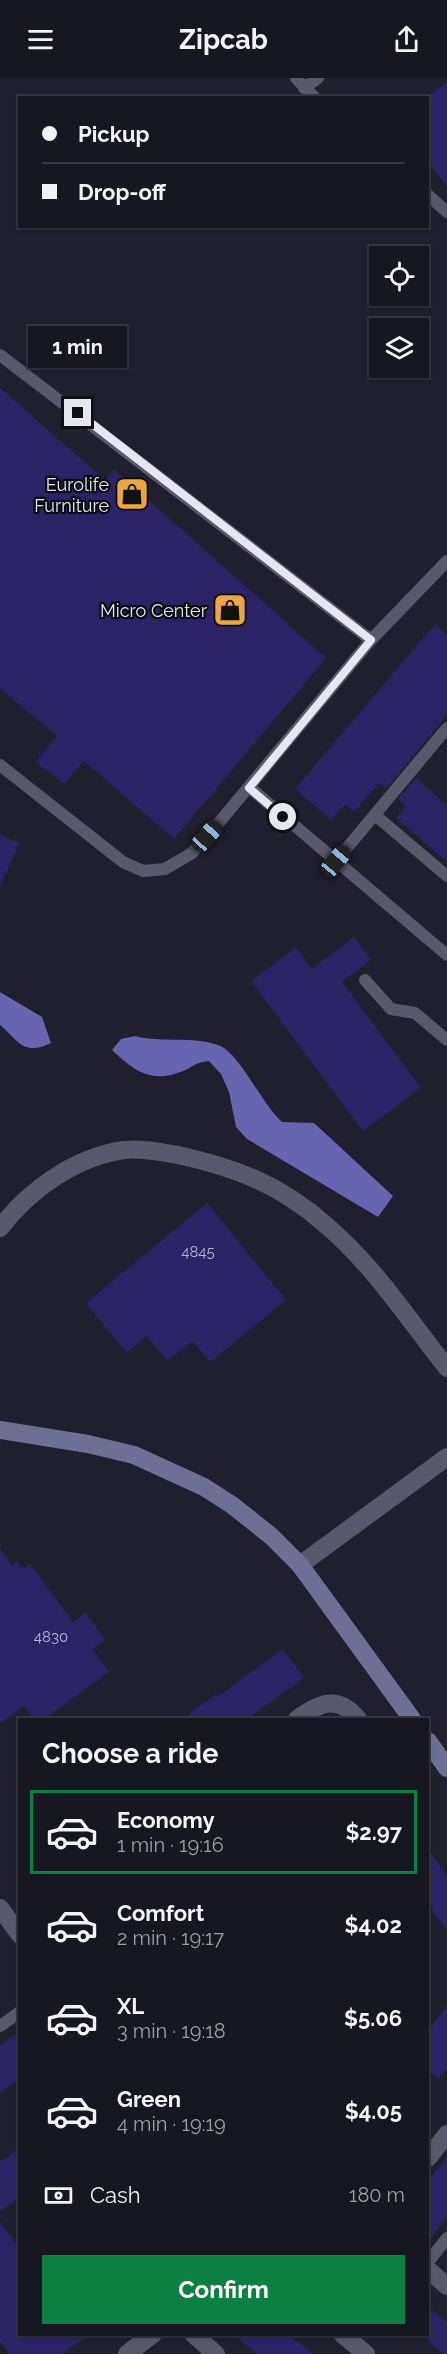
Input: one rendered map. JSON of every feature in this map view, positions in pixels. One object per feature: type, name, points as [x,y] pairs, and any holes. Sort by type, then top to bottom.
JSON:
[{"type":"street","points":[[0,1228],[12,1213],[43,1186],[79,1162],[101,1155],[125,1150],[145,1150],[249,1174],[292,1199],[327,1226],[361,1259],[447,1368]]},
{"type":"street","points":[[0,1430],[88,1444],[134,1455],[204,1487],[232,1505],[271,1536],[300,1565],[411,1718]]},
{"type":"street","points":[[300,1565],[447,1457]]},
{"type":"street","points":[[298,1718],[315,1706],[330,1702],[346,1707],[357,1718]]},
{"type":"street","points":[[429,1742],[447,1768]]},
{"type":"street","points":[[0,1908],[18,1932]]},
{"type":"street","points":[[429,2157],[447,2134]]},
{"type":"street","points":[[429,2271],[447,2286]]},
{"type":"street","points":[[127,2354],[150,2336]]},
{"type":"street","points":[[195,2336],[216,2354]]},
{"type":"street","points":[[344,2336],[366,2354]]},
{"type":"lane","points":[[313,96],[300,83],[318,78]]},
{"type":"lane","points":[[429,196],[447,212]]},
{"type":"lane","points":[[0,355],[371,640]]},
{"type":"lane","points":[[0,765],[123,862],[143,871],[165,869],[192,853],[249,788],[371,640],[445,567]]},
{"type":"lane","points":[[336,861],[447,728]]},
{"type":"lane","points":[[249,788],[447,955]]},
{"type":"lane","points":[[375,815],[447,876]]},
{"type":"lane","points":[[365,980],[391,1010],[415,1013],[447,1040]]},
{"type":"lane","points":[[0,2026],[18,2013]]},
{"type":"lane","points":[[429,2261],[447,2238]]},
{"type":"shaded area","points":[[0,992],[42,1017],[51,1043],[42,1047],[28,1048],[0,1025]]},
{"type":"shaded area","points":[[135,1036],[208,1042],[218,1045],[234,1057],[282,1122],[314,1123],[393,1196],[378,1217],[247,1139],[236,1127],[229,1092],[221,1074],[209,1061],[172,1075],[153,1076],[144,1073],[128,1064],[112,1050],[121,1039]]},
{"type":"building","points":[[447,82],[447,187],[429,162],[428,96]]},
{"type":"building","points":[[0,388],[105,480],[114,469],[326,658],[174,839],[84,761],[64,784],[36,762],[57,736],[0,688]]},
{"type":"building","points":[[435,624],[447,635],[447,715],[386,789],[379,783],[354,812],[345,804],[331,820],[295,789]]},
{"type":"building","points":[[416,778],[447,805],[447,862],[396,818],[406,806],[398,799]]},
{"type":"building","points":[[0,834],[20,843],[0,886]]},
{"type":"building","points":[[354,937],[371,960],[342,982],[421,1088],[363,1131],[251,981],[296,947],[312,969]]},
{"type":"building","points":[[207,1203],[286,1300],[210,1362],[193,1341],[167,1361],[147,1336],[127,1353],[86,1303]]},
{"type":"building","points":[[0,1549],[12,1565],[17,1561],[23,1569],[30,1564],[73,1622],[85,1612],[105,1640],[93,1649],[109,1672],[45,1718],[33,1718],[24,1706],[0,1723]]},
{"type":"building","points":[[283,1649],[304,1678],[248,1718],[183,1718],[216,1694],[217,1697]]},
{"type":"building","points":[[429,1850],[447,1876],[447,1931],[429,1905]]},
{"type":"building","points":[[447,2006],[447,2069],[438,2079],[429,2072],[429,2029]]},
{"type":"building","points":[[18,2032],[18,2080],[0,2093],[0,2045]]},
{"type":"building","points":[[18,2149],[18,2198],[0,2211],[0,2162]]},
{"type":"building","points":[[447,2157],[447,2218],[429,2241],[429,2179]]},
{"type":"building","points":[[0,2222],[18,2246],[18,2336],[87,2336],[62,2354],[9,2354],[0,2341]]},
{"type":"building","points":[[429,2307],[447,2322],[447,2354],[443,2354],[428,2341]]},
{"type":"building","points":[[235,2336],[290,2336],[313,2354],[257,2354]]},
{"type":"place","name":"Eurolife Furniture","points":[[132,494]]},
{"type":"place","name":"Micro Center","points":[[230,610]]},
{"type":"route","points":[[78,413],[371,640],[249,788],[283,817]]}]
